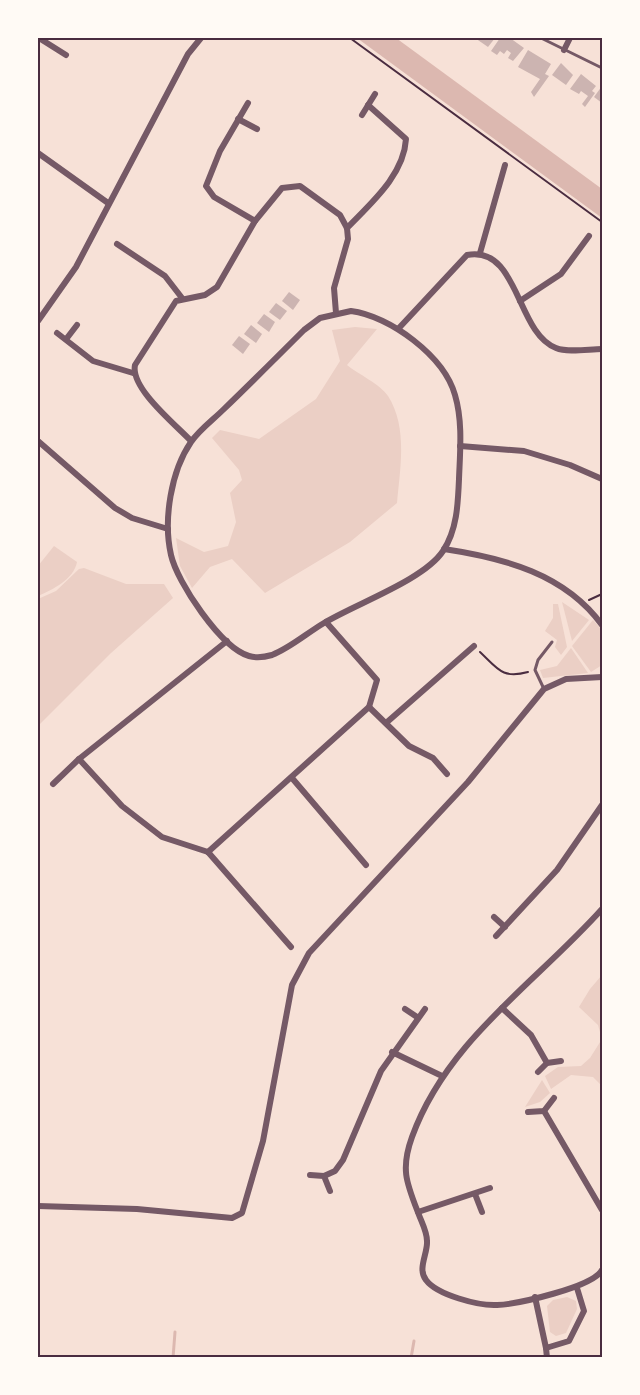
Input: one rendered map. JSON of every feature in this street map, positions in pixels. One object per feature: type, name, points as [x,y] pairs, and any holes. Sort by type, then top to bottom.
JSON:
[{"type":"street","points":[[39,38],[66,55]]},
{"type":"street","points":[[38,320],[76,267],[188,54],[201,38]]},
{"type":"street","points":[[564,50],[570,38]]},
{"type":"street","points":[[362,115],[375,94]]},
{"type":"street","points":[[248,103],[220,151],[206,186],[214,197],[255,221]]},
{"type":"street","points":[[347,228],[384,189],[405,153],[406,139],[368,105]]},
{"type":"street","points":[[238,119],[257,129]]},
{"type":"street","points":[[38,153],[108,203]]},
{"type":"street","points":[[480,253],[505,165]]},
{"type":"street","points":[[191,441],[141,388],[133,373],[135,365],[171,307],[182,298],[205,295],[217,287],[255,221],[274,195],[291,185],[300,186],[330,207],[340,215],[347,228],[348,238],[334,288],[336,313]]},
{"type":"street","points":[[520,301],[561,274],[589,236]]},
{"type":"street","points":[[117,244],[165,276],[182,298]]},
{"type":"street","points":[[399,328],[467,255],[480,253],[493,260],[504,271],[536,330],[557,349],[603,349]]},
{"type":"street","points":[[336,313],[365,313],[399,328],[443,371],[452,385],[458,412],[460,446],[456,519],[444,549],[436,560],[421,572],[326,622],[273,655],[249,656],[227,641],[194,603],[175,572],[168,529],[176,476],[191,441],[304,330],[320,318],[336,313]]},
{"type":"street","points":[[67,338],[77,325]]},
{"type":"street","points":[[57,333],[67,338],[93,361],[133,373]]},
{"type":"street","points":[[38,441],[115,508],[132,518],[168,529]]},
{"type":"street","points":[[460,446],[524,451],[570,465],[603,479]]},
{"type":"street","points":[[444,549],[506,561],[530,569],[603,615]]},
{"type":"street","points":[[587,607],[603,625]]},
{"type":"street","points":[[208,852],[369,707],[377,680],[326,622]]},
{"type":"street","points":[[53,784],[80,759],[227,641]]},
{"type":"street","points":[[386,723],[474,646]]},
{"type":"street","points":[[38,1206],[137,1209],[232,1218],[242,1213],[263,1140],[287,1005],[299,968],[328,930],[468,782],[544,688],[566,679],[603,677]]},
{"type":"street","points":[[369,707],[409,746],[433,758],[447,774]]},
{"type":"street","points":[[80,759],[122,806],[162,837],[208,852],[291,946]]},
{"type":"street","points":[[292,777],[366,865]]},
{"type":"street","points":[[496,936],[557,870],[603,805]]},
{"type":"street","points":[[603,909],[466,1044],[442,1076],[426,1105],[405,1159],[406,1180],[428,1242],[422,1272],[425,1280],[436,1288],[483,1304],[498,1305],[577,1288],[599,1276],[603,1270]]},
{"type":"street","points":[[494,917],[505,927]]},
{"type":"street","points":[[502,1008],[531,1035],[547,1063]]},
{"type":"street","points":[[405,1009],[417,1017]]},
{"type":"street","points":[[310,1175],[324,1176],[335,1171],[343,1160],[368,1098],[392,1052],[425,1009]]},
{"type":"street","points":[[392,1052],[442,1076]]},
{"type":"street","points":[[538,1072],[547,1063],[561,1061]]},
{"type":"street","points":[[528,1112],[544,1111],[554,1098]]},
{"type":"street","points":[[544,1111],[603,1210]]},
{"type":"street","points":[[324,1176],[330,1191]]},
{"type":"street","points":[[418,1212],[490,1188]]},
{"type":"street","points":[[475,1194],[482,1212]]},
{"type":"street","points":[[546,1348],[569,1341],[584,1311],[577,1288]]},
{"type":"street","points":[[535,1297],[547,1358]]},
{"type":"lane","points":[[541,38],[603,68]]},
{"type":"lane","points":[[544,688],[535,670],[538,660],[552,642]]},
{"type":"path","points":[[350,38],[603,222]]},
{"type":"path","points":[[587,607],[603,594]]},
{"type":"path","points":[[474,646],[501,672],[513,676],[535,670]]},
{"type":"shaded area","points":[[357,38],[396,38],[602,189],[602,218]]},
{"type":"shaded area","points":[[355,327],[377,329],[347,365],[380,387],[394,408],[401,448],[397,503],[350,542],[265,593],[232,559],[210,567],[192,588],[180,566],[176,538],[204,552],[228,546],[236,522],[230,493],[242,480],[239,470],[212,438],[220,430],[259,439],[316,399],[340,361],[332,330]]},
{"type":"shaded area","points":[[54,546],[77,562],[67,579],[38,596],[38,566]]},
{"type":"shaded area","points":[[84,568],[126,584],[164,584],[173,598],[111,653],[38,726],[38,599],[56,591],[79,569]]},
{"type":"shaded area","points":[[562,602],[589,620],[572,641]]},
{"type":"shaded area","points":[[553,604],[558,604],[567,647],[561,655],[555,647],[557,640],[545,631],[553,618]]},
{"type":"shaded area","points":[[593,620],[602,630],[602,665],[591,672],[572,646]]},
{"type":"shaded area","points":[[571,648],[588,673],[543,678],[540,670],[557,666]]},
{"type":"shaded area","points":[[602,975],[602,1039],[598,1025],[579,1007]]},
{"type":"shaded area","points":[[602,1039],[602,1108],[600,1084],[593,1077],[571,1075],[551,1089],[545,1076],[558,1067],[581,1066],[590,1058]]},
{"type":"shaded area","points":[[542,1080],[550,1093],[540,1102],[525,1107]]},
{"type":"shaded area","points":[[567,1297],[576,1301],[577,1309],[566,1333],[556,1336],[550,1332],[547,1306],[553,1300]]},
{"type":"building","points":[[475,38],[495,38],[488,47]]},
{"type":"building","points":[[500,38],[510,38],[524,48],[513,61],[508,58],[511,53],[507,50],[504,54],[500,51],[497,55],[491,51]]},
{"type":"building","points":[[528,50],[551,64],[545,74],[549,76],[534,97],[531,92],[540,79],[518,67]]},
{"type":"building","points":[[561,63],[573,75],[566,85],[552,75]]},
{"type":"building","points":[[581,74],[596,86],[592,91],[595,93],[585,107],[582,104],[588,96],[581,91],[579,94],[570,89]]},
{"type":"building","points":[[602,86],[602,103],[594,97]]},
{"type":"building","points":[[289,292],[300,300],[293,310],[282,301]]},
{"type":"building","points":[[276,303],[287,311],[280,320],[269,312]]},
{"type":"building","points":[[264,314],[275,322],[269,332],[257,323]]},
{"type":"building","points":[[251,325],[262,334],[256,343],[244,334]]},
{"type":"building","points":[[239,336],[250,344],[243,354],[232,345]]},
{"type":"waterway","points":[[173,1358],[175,1332]]},
{"type":"waterway","points":[[411,1358],[414,1341]]}]
